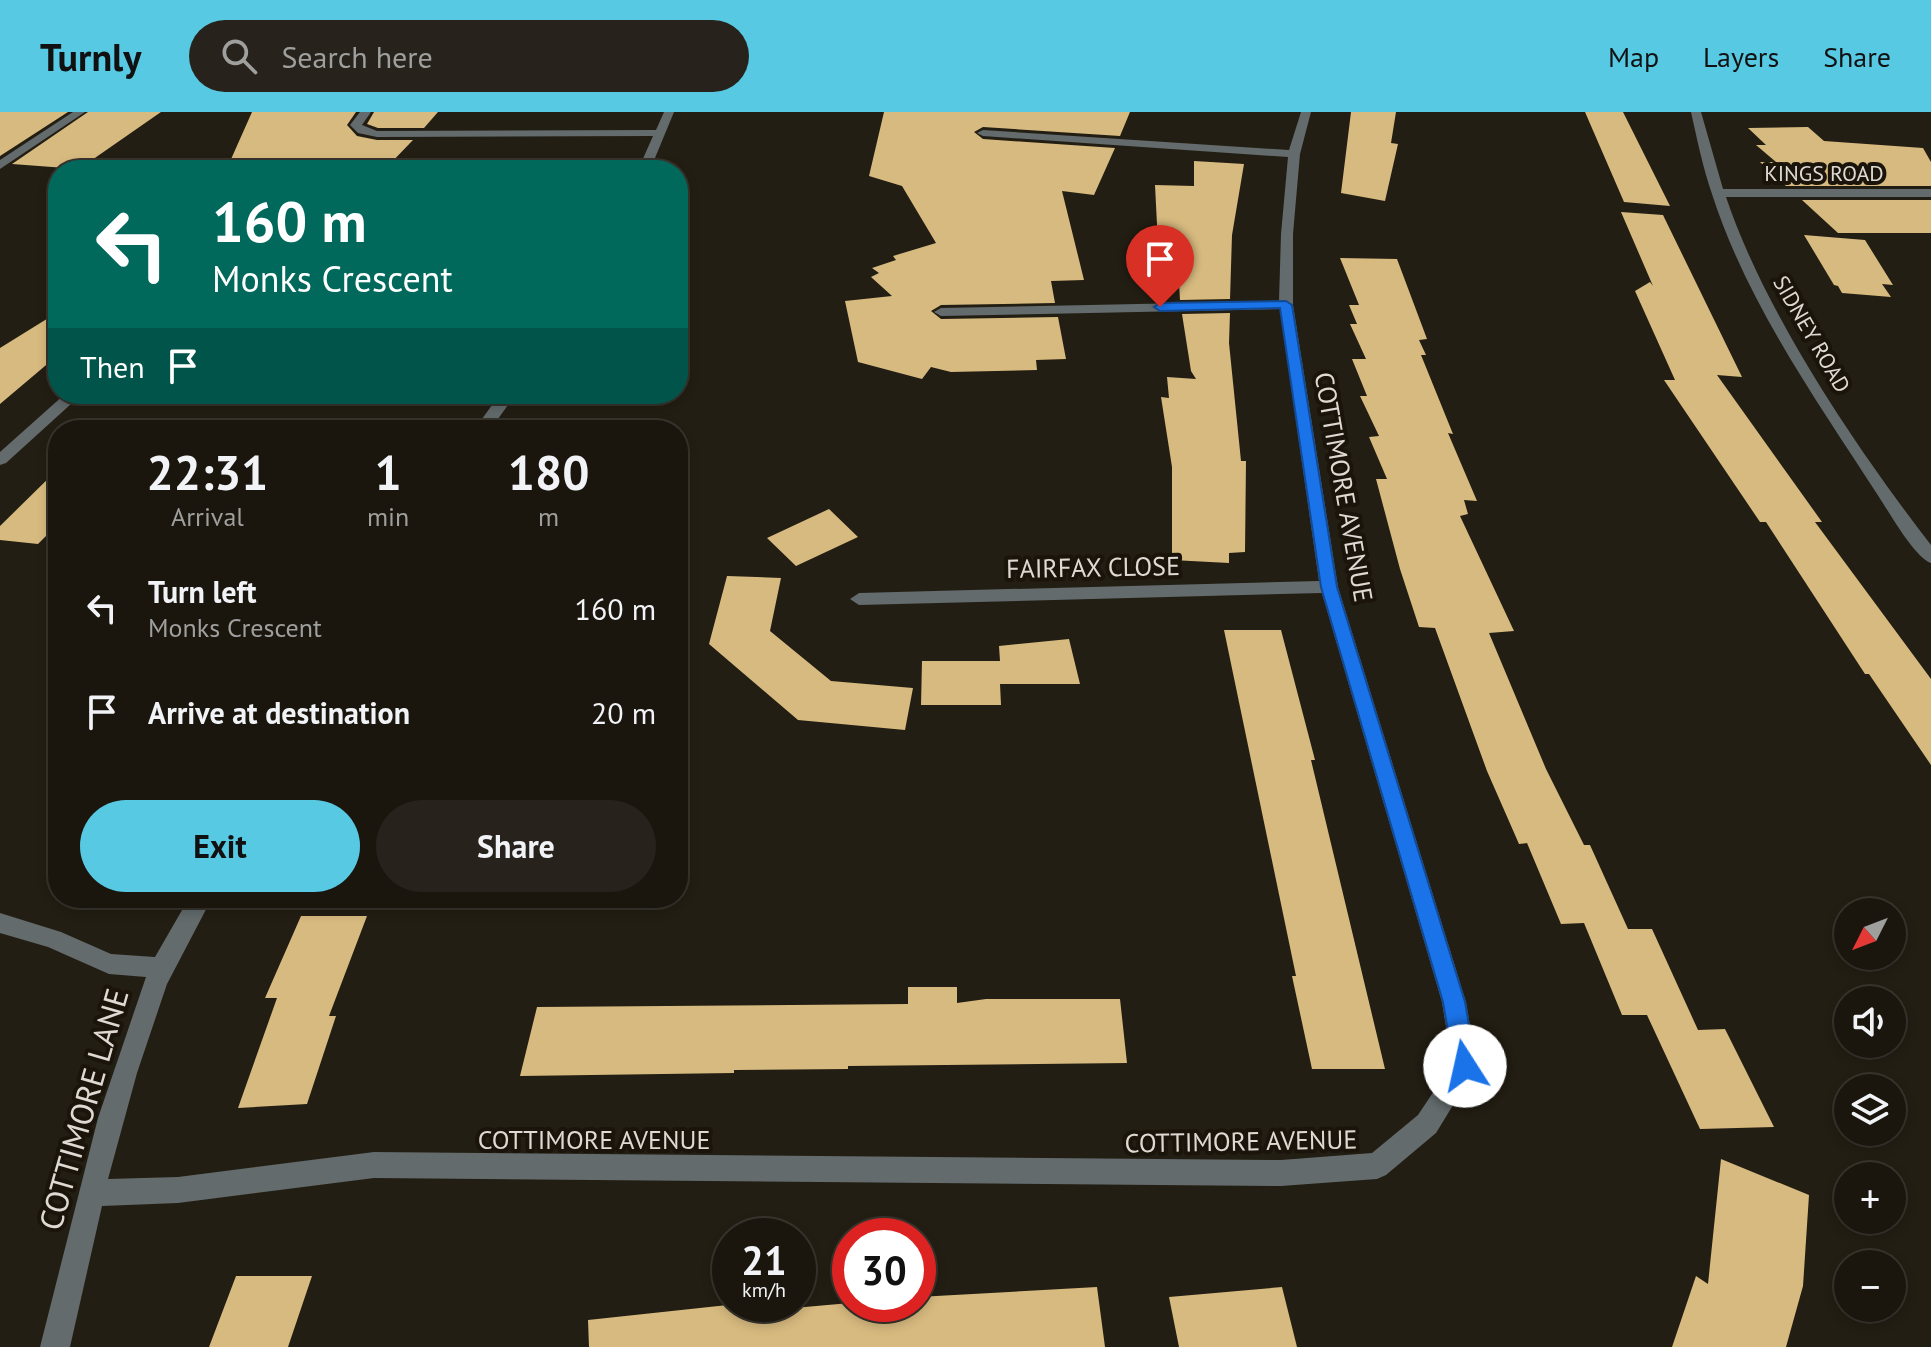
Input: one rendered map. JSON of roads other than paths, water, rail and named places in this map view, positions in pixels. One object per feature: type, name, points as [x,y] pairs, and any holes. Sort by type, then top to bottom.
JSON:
[{"type":"street","points":[[0,165],[80,112]]},
{"type":"street","points":[[366,112],[356,125],[362,131],[377,134],[660,133]]},
{"type":"street","points":[[648,160],[669,112]]},
{"type":"street","name":"COTTIMORE AVENUE","points":[[91,1193],[178,1190],[374,1165],[1281,1173],[1377,1166],[1427,1124],[1465,1066],[1454,1002],[1329,587],[1286,305],[1287,234],[1294,154],[1306,112]]},
{"type":"street","name":"SIDNEY ROAD","points":[[1696,112],[1717,193],[1763,296],[1858,453],[1931,557]]},
{"type":"street","points":[[983,133],[1294,154]]},
{"type":"street","name":"KINGS ROAD","points":[[1717,193],[1931,193]]},
{"type":"street","points":[[941,312],[1286,305]]},
{"type":"street","points":[[0,460],[63,404]]},
{"type":"street","name":"FAIRFAX CLOSE","points":[[859,599],[1329,587]]},
{"type":"street","name":"COTTIMORE LANE","points":[[55,1347],[91,1193],[122,1080],[163,968],[196,908]]},
{"type":"street","points":[[0,923],[53,939],[109,964],[163,968]]}]
